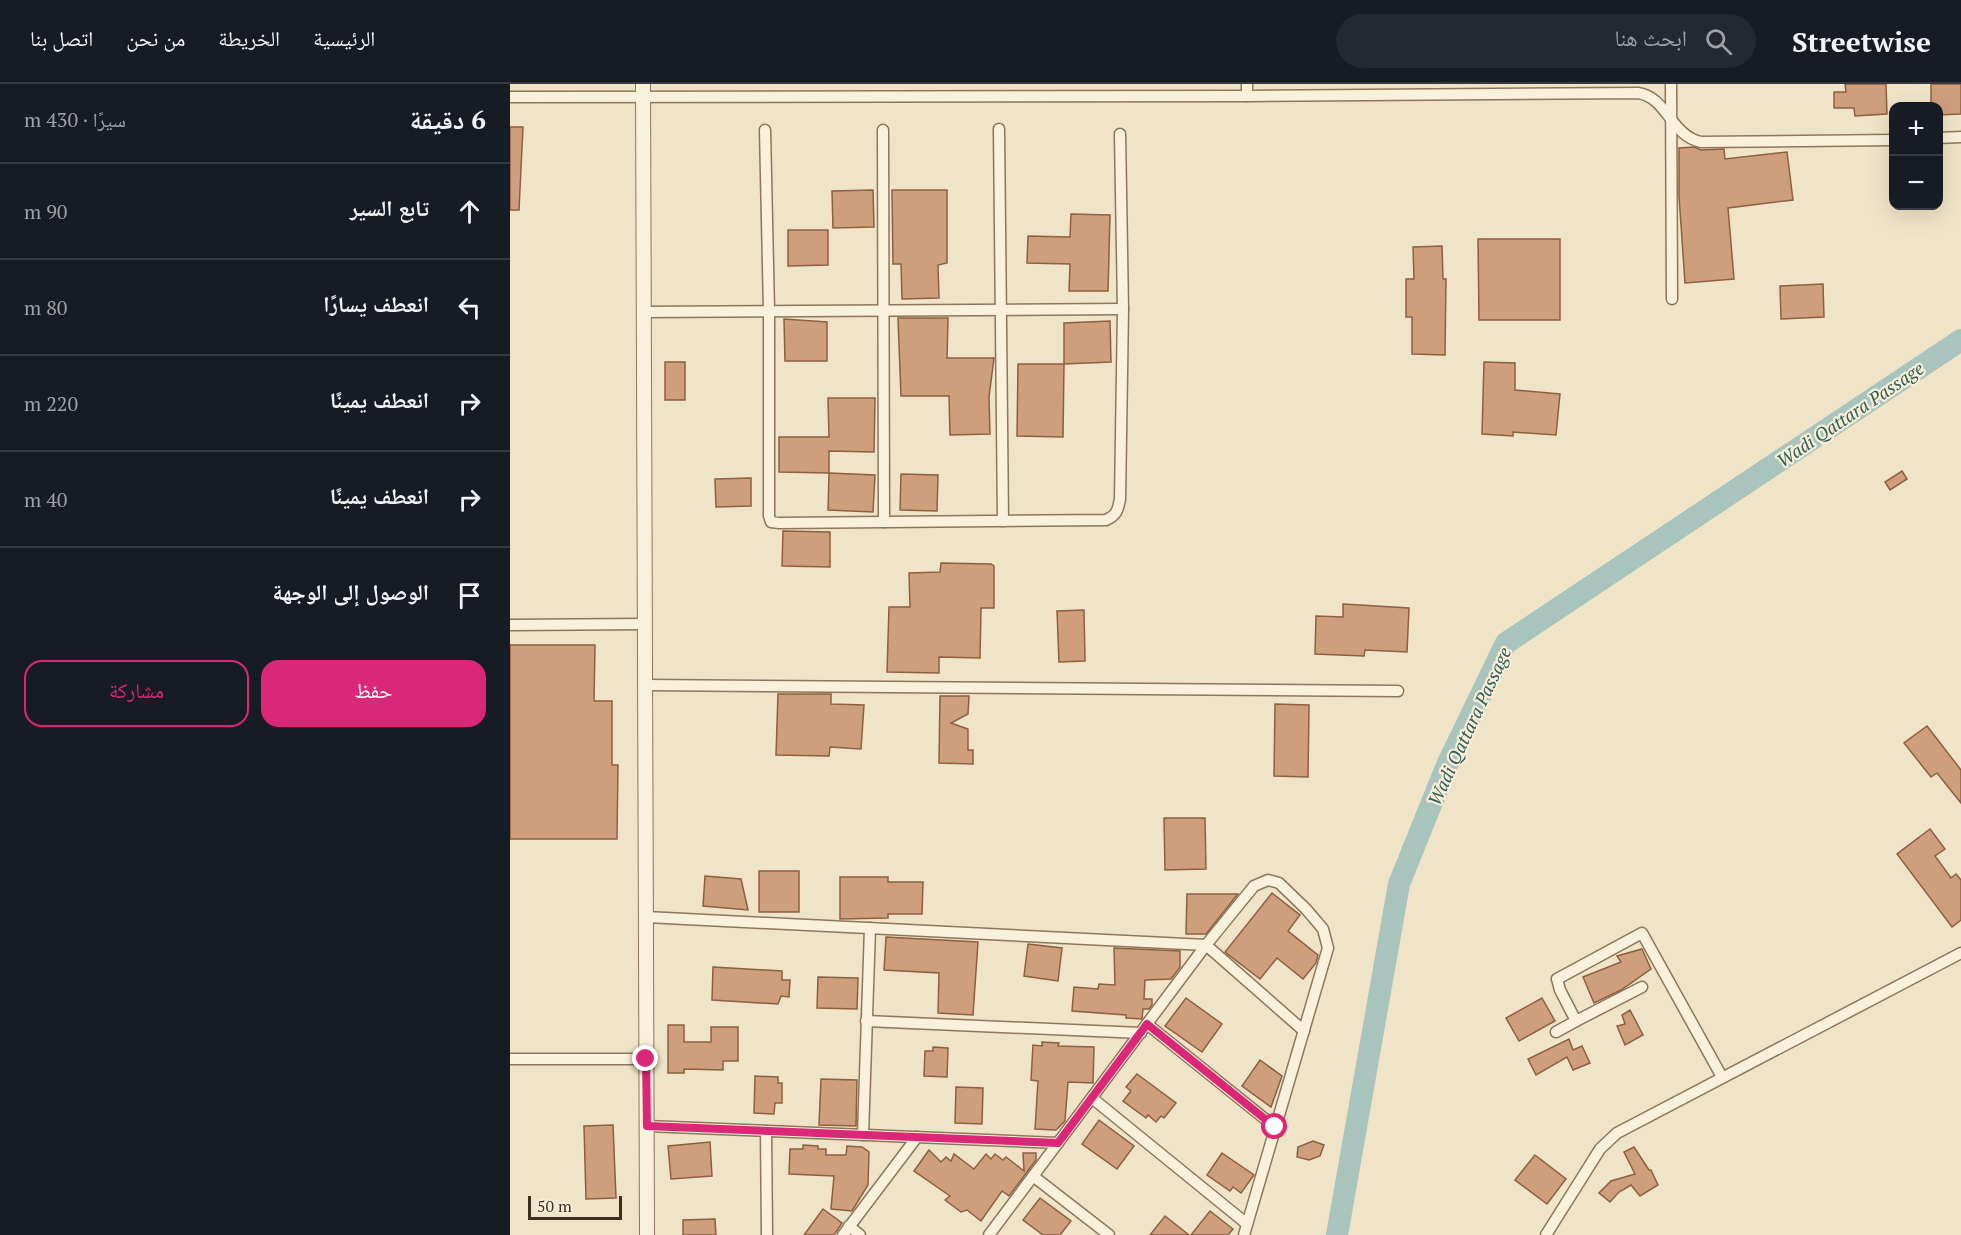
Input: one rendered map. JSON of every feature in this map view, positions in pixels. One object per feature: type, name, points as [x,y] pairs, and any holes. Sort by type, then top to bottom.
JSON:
[{"type":"street","points":[[1247,84],[1247,96]]},
{"type":"street","points":[[1671,84],[1672,299]]},
{"type":"street","points":[[643,90],[647,1235]]},
{"type":"street","points":[[510,97],[643,90],[1247,96],[1409,90],[1638,93],[1656,100],[1688,138],[1701,142],[1889,140]]},
{"type":"street","points":[[999,129],[1003,521]]},
{"type":"street","points":[[765,130],[769,311],[769,516],[771,522],[1106,520],[1114,516],[1120,499],[1123,309],[1120,134]]},
{"type":"street","points":[[883,130],[884,522]]},
{"type":"street","points":[[1943,138],[1961,137]]},
{"type":"street","points":[[644,312],[1123,309]]},
{"type":"street","points":[[510,625],[645,624]]},
{"type":"street","points":[[645,685],[1398,691]]},
{"type":"street","points":[[989,1235],[1206,945],[1254,886],[1268,880],[1279,882],[1323,929],[1328,948],[1245,1230],[1092,1098]]},
{"type":"street","points":[[646,917],[1206,945],[1304,1031]]},
{"type":"street","points":[[863,1135],[870,928]]},
{"type":"street","points":[[1576,1021],[1560,990],[1557,979],[1642,933],[1722,1077]]},
{"type":"street","points":[[1546,1235],[1606,1142],[1617,1133],[1961,953]]},
{"type":"street","points":[[1556,1032],[1642,987]]},
{"type":"street","points":[[866,1021],[1144,1029],[1275,1127]]},
{"type":"street","points":[[510,1059],[646,1059]]},
{"type":"street","points":[[647,1126],[1058,1143]]},
{"type":"street","points":[[766,1131],[767,1235]]},
{"type":"street","points":[[860,1235],[846,1231],[917,1137]]},
{"type":"street","points":[[1033,1176],[1109,1235]]},
{"type":"building","points":[[1845,84],[1886,84],[1887,114],[1855,116],[1854,108],[1834,108],[1834,92],[1846,92]]},
{"type":"building","points":[[1931,84],[1961,84],[1961,114],[1943,115],[1943,102],[1931,102]]},
{"type":"building","points":[[510,127],[523,127],[519,210],[510,210]]},
{"type":"building","points":[[1694,147],[1701,150],[1724,149],[1725,159],[1787,152],[1793,200],[1728,208],[1734,279],[1685,283],[1679,196],[1679,148]]},
{"type":"building","points":[[873,190],[874,227],[833,228],[832,191]]},
{"type":"building","points":[[892,190],[947,190],[947,263],[938,265],[939,298],[902,299],[901,264],[893,264]]},
{"type":"building","points":[[1071,214],[1110,215],[1108,291],[1069,291],[1070,264],[1027,263],[1028,236],[1070,237]]},
{"type":"building","points":[[788,230],[828,230],[828,265],[788,266]]},
{"type":"building","points":[[1478,239],[1560,239],[1560,320],[1479,320]]},
{"type":"building","points":[[1442,246],[1443,279],[1446,279],[1445,355],[1412,354],[1412,317],[1406,317],[1406,279],[1414,279],[1413,247]]},
{"type":"building","points":[[1823,284],[1824,317],[1781,319],[1780,286]]},
{"type":"building","points":[[898,318],[948,318],[947,358],[994,358],[989,397],[990,434],[950,435],[949,396],[901,396]]},
{"type":"building","points":[[784,319],[827,322],[827,361],[785,361]]},
{"type":"building","points":[[1110,321],[1111,362],[1064,364],[1064,323]]},
{"type":"building","points":[[665,362],[685,362],[685,400],[665,400]]},
{"type":"building","points":[[1484,362],[1515,363],[1515,390],[1560,394],[1556,435],[1513,432],[1513,436],[1482,434]]},
{"type":"building","points":[[1018,364],[1064,364],[1063,437],[1017,436]]},
{"type":"building","points":[[828,398],[875,398],[874,452],[829,451],[829,473],[779,472],[779,437],[829,437]]},
{"type":"building","points":[[1902,471],[1907,479],[1890,490],[1885,482]]},
{"type":"building","points":[[829,473],[875,475],[873,512],[828,510]]},
{"type":"building","points":[[901,474],[938,475],[937,511],[900,510]]},
{"type":"building","points":[[751,478],[751,506],[716,507],[715,479]]},
{"type":"building","points":[[783,531],[830,532],[830,567],[782,566]]},
{"type":"building","points":[[941,563],[991,564],[994,566],[994,608],[981,608],[980,658],[939,657],[939,673],[887,672],[889,607],[910,607],[909,573],[940,572]]},
{"type":"building","points":[[1343,604],[1409,608],[1407,652],[1365,650],[1364,656],[1315,654],[1316,616],[1343,617]]},
{"type":"building","points":[[1084,610],[1085,661],[1059,662],[1057,611]]},
{"type":"building","points":[[510,645],[595,645],[594,701],[612,701],[612,765],[618,765],[617,839],[510,839]]},
{"type":"building","points":[[778,694],[831,694],[831,704],[864,705],[861,749],[830,747],[829,756],[776,755]]},
{"type":"building","points":[[940,696],[969,696],[968,714],[951,723],[968,729],[968,750],[973,750],[973,764],[939,763]]},
{"type":"building","points":[[1275,704],[1309,705],[1308,777],[1274,776]]},
{"type":"building","points":[[1927,726],[1961,770],[1961,803],[1937,773],[1931,777],[1904,743]]},
{"type":"building","points":[[1164,818],[1205,818],[1206,869],[1165,870]]},
{"type":"building","points":[[1930,829],[1945,849],[1935,856],[1951,878],[1956,874],[1961,880],[1961,920],[1952,927],[1897,854]]},
{"type":"building","points":[[759,871],[799,871],[799,912],[759,912]]},
{"type":"building","points":[[705,876],[741,879],[748,910],[703,906]]},
{"type":"building","points":[[840,877],[888,877],[888,882],[923,882],[922,914],[888,914],[888,918],[840,919]]},
{"type":"building","points":[[1272,893],[1300,915],[1288,931],[1318,955],[1316,963],[1303,979],[1277,958],[1260,979],[1225,952]]},
{"type":"building","points":[[1187,894],[1238,894],[1206,934],[1186,934]]},
{"type":"building","points":[[886,937],[978,942],[973,1015],[938,1013],[939,973],[884,970]]},
{"type":"building","points":[[1028,944],[1062,948],[1058,981],[1024,976]]},
{"type":"building","points":[[1114,948],[1180,951],[1180,967],[1171,979],[1145,980],[1144,999],[1152,999],[1152,1005],[1149,1009],[1143,1009],[1142,1019],[1126,1018],[1126,1015],[1072,1011],[1074,987],[1098,989],[1099,984],[1115,985]]},
{"type":"building","points":[[1642,949],[1651,969],[1621,990],[1594,1003],[1583,977],[1621,962],[1617,956]]},
{"type":"building","points":[[713,967],[782,971],[782,980],[790,980],[789,997],[781,996],[778,1004],[712,1000]]},
{"type":"building","points":[[818,977],[858,978],[857,1009],[817,1008]]},
{"type":"building","points":[[1186,998],[1222,1024],[1202,1052],[1165,1026]]},
{"type":"building","points":[[1542,998],[1555,1021],[1519,1041],[1506,1018]]},
{"type":"building","points":[[1630,1010],[1643,1035],[1625,1045],[1617,1026],[1625,1024],[1622,1015]]},
{"type":"building","points":[[668,1025],[684,1025],[684,1042],[711,1042],[711,1027],[738,1027],[738,1061],[723,1061],[723,1070],[684,1069],[684,1073],[668,1073]]},
{"type":"building","points":[[1569,1039],[1573,1050],[1582,1046],[1590,1063],[1573,1070],[1567,1057],[1536,1075],[1528,1059]]},
{"type":"building","points":[[1042,1042],[1059,1043],[1058,1046],[1094,1047],[1093,1083],[1068,1082],[1065,1121],[1056,1130],[1035,1129],[1038,1081],[1031,1080],[1033,1045],[1042,1046]]},
{"type":"building","points":[[933,1047],[948,1048],[947,1077],[924,1076],[925,1051],[933,1051]]},
{"type":"building","points":[[1260,1060],[1282,1076],[1271,1107],[1242,1086]]},
{"type":"building","points":[[1137,1074],[1176,1103],[1164,1118],[1161,1116],[1156,1122],[1148,1115],[1146,1118],[1123,1101],[1131,1091],[1126,1087]]},
{"type":"building","points":[[755,1076],[778,1077],[778,1083],[782,1083],[782,1103],[775,1103],[774,1114],[754,1113]]},
{"type":"building","points":[[821,1079],[857,1080],[856,1126],[819,1125]]},
{"type":"building","points":[[956,1087],[983,1088],[982,1124],[955,1123]]},
{"type":"building","points":[[1099,1120],[1134,1146],[1117,1169],[1082,1144]]},
{"type":"building","points":[[613,1125],[616,1198],[586,1199],[584,1126]]},
{"type":"building","points":[[1313,1141],[1324,1145],[1320,1156],[1309,1160],[1297,1157],[1298,1147]]},
{"type":"building","points":[[710,1142],[712,1176],[671,1179],[668,1146]]},
{"type":"building","points":[[803,1145],[826,1149],[826,1155],[846,1155],[847,1146],[862,1147],[869,1152],[868,1185],[852,1211],[831,1209],[834,1176],[789,1174],[790,1149],[803,1149]]},
{"type":"building","points":[[1634,1147],[1651,1170],[1658,1185],[1640,1196],[1631,1185],[1619,1192],[1610,1202],[1599,1193],[1611,1181],[1635,1174],[1624,1152]]},
{"type":"building","points":[[929,1150],[941,1162],[946,1157],[951,1161],[954,1154],[974,1169],[986,1154],[991,1159],[995,1154],[1003,1160],[1006,1157],[1024,1171],[1023,1153],[1036,1153],[1036,1160],[1009,1196],[1002,1191],[981,1221],[967,1210],[961,1212],[945,1200],[950,1196],[914,1171]]},
{"type":"building","points":[[1222,1153],[1254,1175],[1241,1193],[1233,1187],[1230,1191],[1207,1175]]},
{"type":"building","points":[[1535,1155],[1566,1179],[1547,1204],[1515,1180]]},
{"type":"building","points":[[1040,1198],[1071,1221],[1060,1235],[1043,1235],[1023,1220]]},
{"type":"building","points":[[823,1209],[842,1223],[834,1235],[804,1235]]},
{"type":"building","points":[[1210,1211],[1233,1229],[1228,1235],[1191,1235]]},
{"type":"building","points":[[1165,1216],[1189,1235],[1150,1235]]},
{"type":"building","points":[[715,1219],[716,1235],[683,1235],[683,1220]]},
{"type":"waterway","name":"Wadi Qattara Passage","points":[[1337,1235],[1399,884],[1447,765],[1506,643],[1961,340]]},
{"type":"route","points":[[646,1059],[647,1126],[1058,1143],[1147,1024],[1275,1127]]}]
